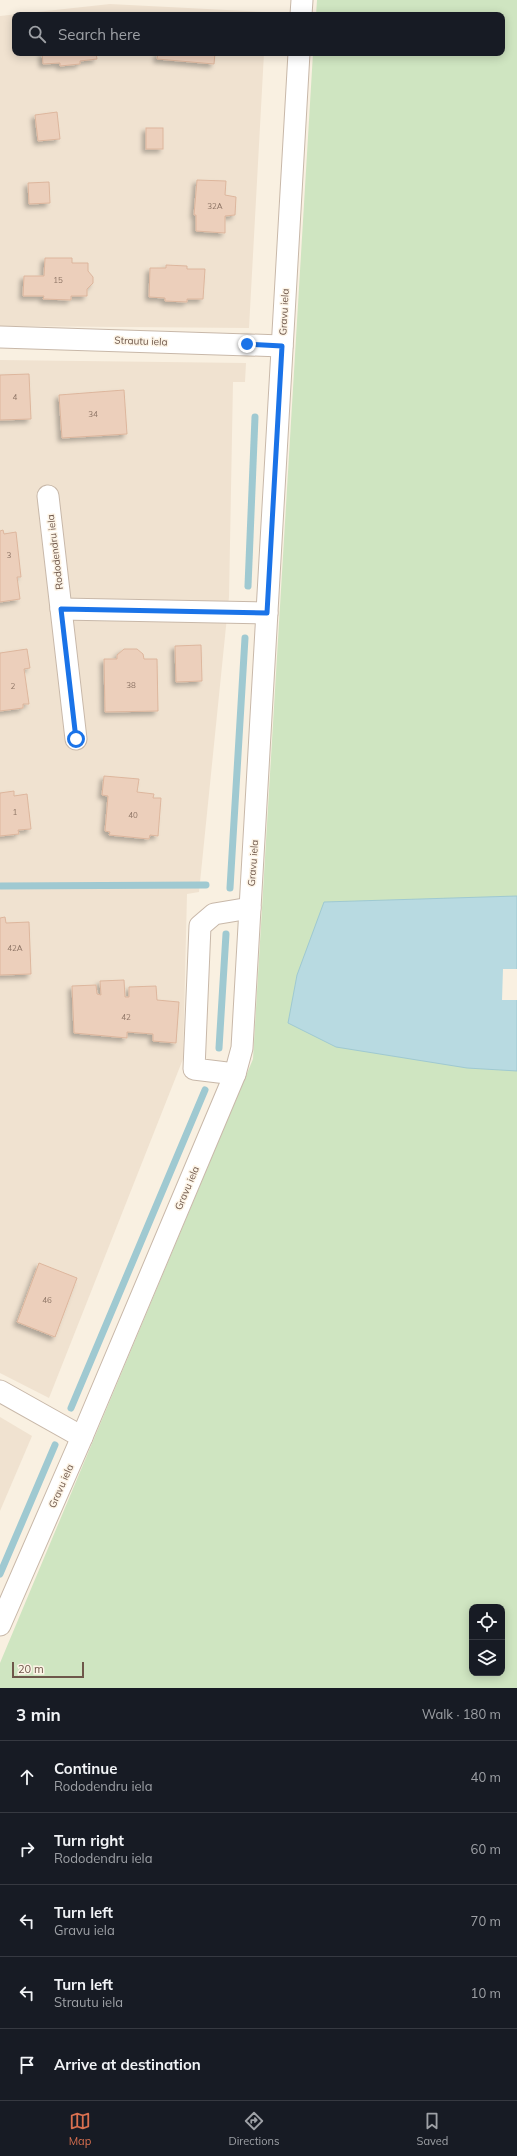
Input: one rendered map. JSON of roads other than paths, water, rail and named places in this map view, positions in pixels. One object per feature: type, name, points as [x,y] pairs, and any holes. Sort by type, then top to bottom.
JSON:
[{"type":"street","points":[[301,12],[302,0]]},
{"type":"street","name":"Gravu iela","points":[[0,1625],[82,1438],[235,1074],[242,1048],[299,56]]},
{"type":"street","name":"Strautu iela","points":[[0,337],[282,346]]},
{"type":"street","name":"Rododendru iela","points":[[48,496],[76,739]]},
{"type":"street","points":[[61,609],[267,613]]},
{"type":"street","points":[[235,1074],[194,1069],[200,926],[214,914],[250,908]]},
{"type":"street","points":[[0,1391],[82,1438]]},
{"type":"water","points":[[517,896],[517,1071],[467,1068],[336,1047],[288,1023],[297,975],[324,902]]},
{"type":"waterway","points":[[248,586],[255,417]]},
{"type":"waterway","points":[[230,888],[245,638]]},
{"type":"waterway","points":[[0,886],[206,885]]},
{"type":"waterway","points":[[219,1048],[226,934]]},
{"type":"waterway","points":[[71,1408],[205,1090]]},
{"type":"waterway","points":[[0,1574],[55,1445]]}]
